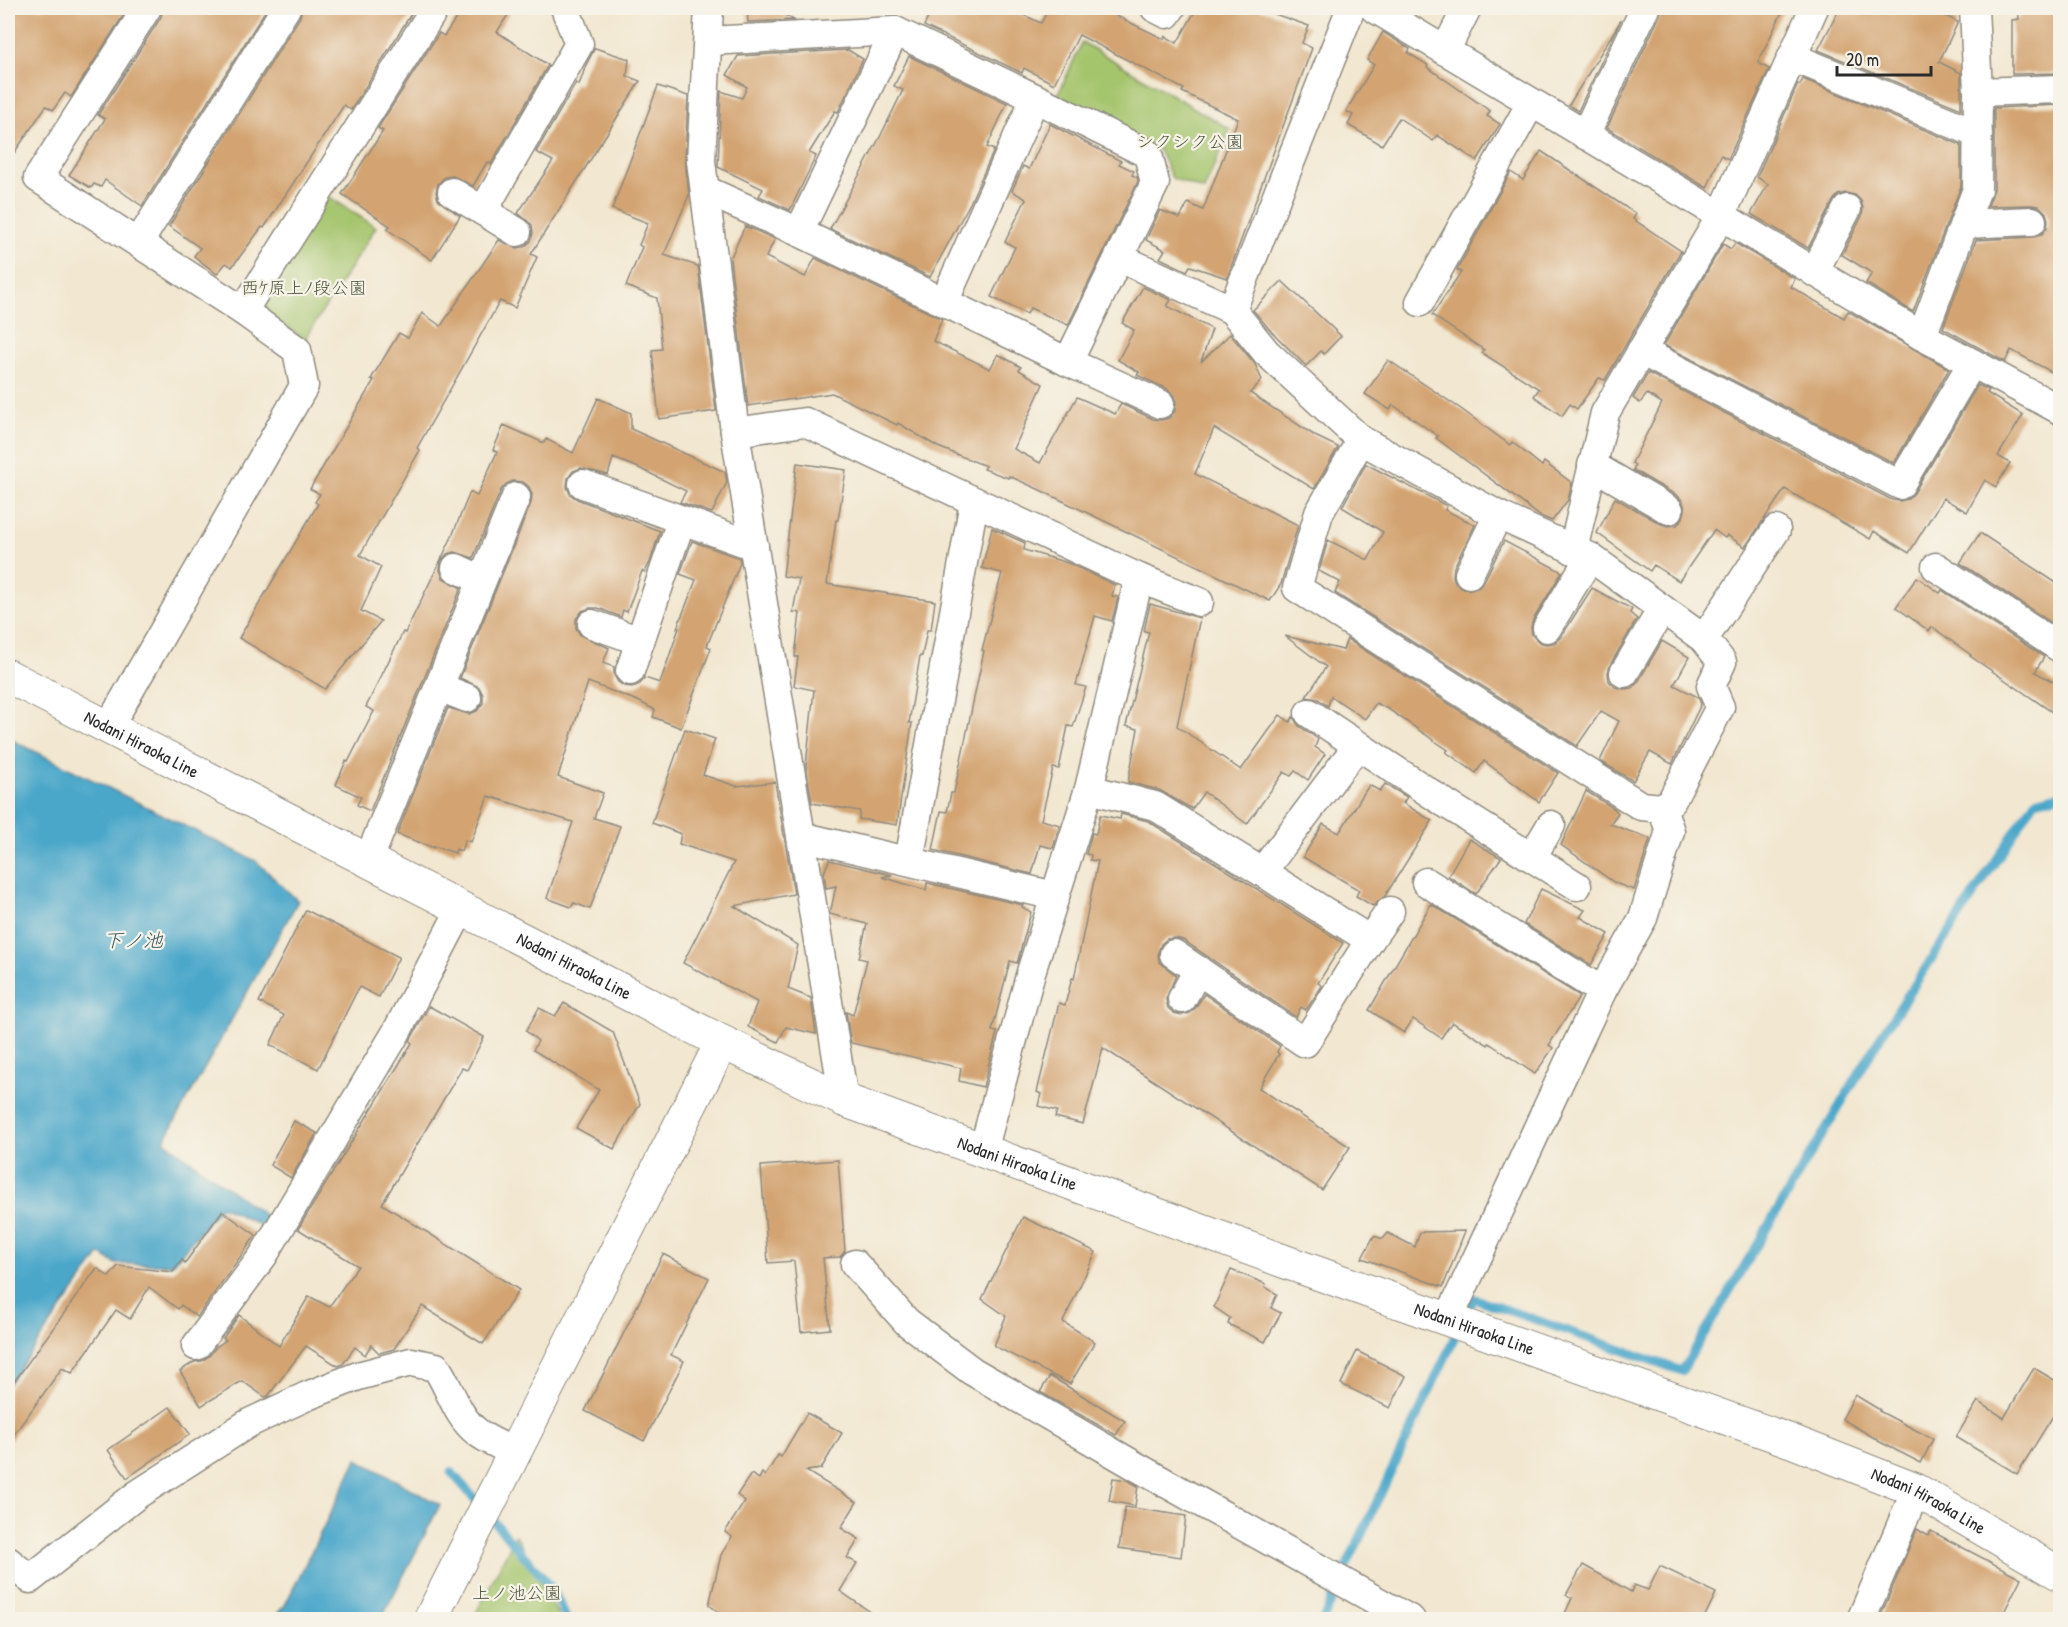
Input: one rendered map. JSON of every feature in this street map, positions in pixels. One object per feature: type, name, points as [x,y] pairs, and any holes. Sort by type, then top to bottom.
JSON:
[{"type":"main road","name":"Nodani Hiraoka Line","points":[[8,676],[722,1042],[844,1100],[1448,1320],[1791,1441],[1916,1490],[2059,1570]]},
{"type":"main road","points":[[430,1620],[722,1042]]},
{"type":"street","points":[[108,728],[304,386],[297,350],[243,311],[39,178],[147,8]]},
{"type":"street","points":[[139,242],[286,8]]},
{"type":"street","points":[[243,311],[435,8]]},
{"type":"street","points":[[483,211],[579,44],[565,8]]},
{"type":"street","points":[[709,8],[701,161],[735,432],[844,1100]]},
{"type":"street","points":[[1155,8],[1167,14],[1171,8]]},
{"type":"street","points":[[1232,310],[1351,8]]},
{"type":"street","points":[[1374,8],[1922,336],[2061,410]]},
{"type":"street","points":[[1445,51],[1467,8]]},
{"type":"street","points":[[1585,135],[1645,8]]},
{"type":"street","points":[[1547,628],[1581,553],[1592,465],[1605,413],[1721,216],[1814,8]]},
{"type":"street","points":[[1922,336],[1977,189],[1978,92],[1974,8]]},
{"type":"street","points":[[708,41],[895,31],[1148,154],[1155,183],[1068,362]]},
{"type":"street","points":[[799,232],[895,31]]},
{"type":"street","points":[[1792,57],[1978,134]]},
{"type":"street","points":[[1978,92],[2061,89]]},
{"type":"street","points":[[944,302],[1035,98]]},
{"type":"street","points":[[1420,302],[1531,103]]},
{"type":"street","points":[[705,190],[799,232],[1160,404]]},
{"type":"street","points":[[452,192],[517,232]]},
{"type":"street","points":[[1814,272],[1847,209]]},
{"type":"street","points":[[1964,224],[2032,221]]},
{"type":"street","points":[[1120,258],[1232,310],[1266,352],[1361,440],[1498,515],[1581,553],[1704,639],[1722,662],[1711,686],[1720,707],[1671,800],[1662,808],[1641,806],[1297,588],[1319,513],[1361,440]]},
{"type":"street","points":[[1641,351],[1900,485],[1972,363]]},
{"type":"street","points":[[735,432],[805,422],[1139,578],[1199,602]]},
{"type":"street","points":[[1592,465],[1670,510]]},
{"type":"street","points":[[583,484],[754,546]]},
{"type":"street","points":[[368,861],[516,497]]},
{"type":"street","points":[[909,861],[974,502]]},
{"type":"street","points":[[1469,574],[1498,515]]},
{"type":"street","points":[[630,671],[681,521]]},
{"type":"street","points":[[1704,639],[1776,530]]},
{"type":"street","points":[[1936,567],[2061,648]]},
{"type":"street","points":[[456,568],[482,580]]},
{"type":"street","points":[[983,1151],[1031,972],[1089,789],[1139,578]]},
{"type":"street","points":[[1624,673],[1662,609]]},
{"type":"street","points":[[592,624],[640,641]]},
{"type":"street","points":[[439,687],[467,698]]},
{"type":"street","points":[[1309,713],[1577,886]]},
{"type":"street","points":[[1262,872],[1358,745]]},
{"type":"street","points":[[1089,789],[1155,806],[1370,940]]},
{"type":"street","points":[[1448,1320],[1602,991],[1643,918],[1670,831],[1662,808]]},
{"type":"street","points":[[1532,857],[1551,825]]},
{"type":"street","points":[[801,836],[1055,896]]},
{"type":"street","points":[[1426,882],[1602,991]]},
{"type":"street","points":[[196,1346],[263,1256],[396,1033],[461,909]]},
{"type":"street","points":[[1174,954],[1305,1043],[1390,910]]},
{"type":"street","points":[[1182,999],[1198,970]]},
{"type":"street","points":[[855,1264],[907,1322],[938,1348],[972,1371],[1138,1468],[1411,1620]]},
{"type":"street","points":[[8,1561],[30,1579],[138,1494],[249,1423],[348,1380],[411,1362],[436,1367],[446,1381],[458,1410],[476,1432],[515,1453]]},
{"type":"street","points":[[1861,1620],[1916,1490]]},
{"type":"green space","name":"シクシク公園","points":[[1082,42],[1230,129],[1204,190],[1172,178],[1159,150],[1058,95]]},
{"type":"green space","name":"西ｹ原上ﾉ段公園","points":[[329,197],[376,227],[305,339],[270,316],[262,299]]},
{"type":"green space","name":"上ノ池公園","points":[[516,1535],[560,1619],[473,1619]]},
{"type":"water","name":"下ノ池","points":[[8,738],[256,861],[298,901],[164,1141],[270,1219],[268,1229],[221,1206],[173,1264],[116,1264],[100,1254],[8,1385]]},
{"type":"water","points":[[357,1459],[440,1505],[381,1619],[272,1619],[285,1605]]},
{"type":"building","points":[[8,8],[128,8],[71,97],[65,93],[53,110],[46,106],[8,162]]},
{"type":"building","points":[[163,8],[267,8],[142,206],[105,180],[101,187],[94,184],[91,188],[69,175],[105,119],[98,115],[161,17]]},
{"type":"building","points":[[302,8],[401,8],[411,14],[351,110],[344,105],[264,228],[262,227],[232,267],[226,263],[217,274],[194,256],[200,248],[169,226],[300,17]]},
{"type":"building","points":[[463,8],[512,8],[497,32],[548,65],[491,164],[487,162],[473,186],[453,176],[445,177],[438,184],[436,192],[438,200],[460,216],[432,260],[387,229],[390,226],[342,194],[383,131],[378,128],[439,33],[444,36]]},
{"type":"building","points":[[747,8],[772,8],[794,20],[748,22]]},
{"type":"building","points":[[933,8],[1008,8],[1041,23],[1049,8],[1100,8],[1177,43],[1197,8],[1257,8],[1309,26],[1302,43],[1312,48],[1227,278],[1190,266],[1187,271],[1160,258],[1165,250],[1146,240],[1160,210],[1180,218],[1188,203],[1203,210],[1238,119],[1182,92],[1184,89],[1079,35],[1054,84],[1024,68],[1022,73],[924,26]]},
{"type":"building","points":[[1661,8],[1784,8],[1758,63],[1769,69],[1728,159],[1721,155],[1707,188],[1607,128],[1660,15]]},
{"type":"building","points":[[1840,8],[1929,8],[1958,22],[1939,62],[1961,73],[1961,109],[1818,50]]},
{"type":"building","points":[[2018,8],[2060,8],[2061,73],[2012,74],[2012,20],[2019,19]]},
{"type":"building","points":[[1621,20],[1578,111],[1569,105]]},
{"type":"building","points":[[1383,32],[1410,49],[1408,53],[1490,111],[1487,116],[1500,124],[1477,161],[1437,135],[1433,141],[1399,118],[1382,145],[1348,125],[1353,115],[1346,111],[1374,65],[1367,60]]},
{"type":"building","points":[[595,48],[629,59],[627,76],[640,81],[531,254],[537,257],[515,308],[500,301],[417,448],[420,450],[360,555],[381,567],[361,611],[381,621],[325,689],[239,638],[318,504],[315,502],[320,494],[310,489],[399,333],[408,338],[422,313],[441,326],[499,240],[517,248],[524,247],[531,241],[532,225],[518,213],[553,161],[536,152],[576,83],[579,85]]},
{"type":"building","points":[[848,50],[863,59],[838,112],[835,111],[809,153],[816,156],[790,210],[759,196],[763,189],[718,167],[721,91],[742,98],[747,87],[727,75],[738,56]]},
{"type":"building","points":[[909,56],[1007,103],[987,147],[994,150],[970,203],[930,277],[830,229],[903,90],[894,86]]},
{"type":"building","points":[[1803,79],[1961,145],[1961,186],[1913,312],[1866,283],[1872,273],[1842,255],[1862,216],[1861,201],[1855,195],[1846,193],[1838,195],[1808,248],[1751,214],[1768,184],[1757,177],[1798,84],[1800,85]]},
{"type":"building","points":[[658,86],[688,96],[685,160],[689,195],[664,255],[698,266],[716,411],[659,419],[652,350],[662,349],[657,298],[626,286],[642,247],[639,245],[648,223],[612,209]]},
{"type":"building","points":[[2061,105],[2061,377],[2011,350],[2005,362],[1943,328],[1976,240],[2033,237],[2041,235],[2047,228],[2046,213],[2039,206],[1988,206],[1994,189],[1994,108]]},
{"type":"building","points":[[1050,124],[1121,161],[1119,164],[1134,171],[1132,175],[1137,177],[1138,181],[1068,325],[1030,308],[1027,314],[991,297],[1015,247],[1005,242],[1026,199],[1012,191],[1023,166],[1029,169]]},
{"type":"building","points":[[1541,151],[1636,214],[1633,219],[1681,251],[1605,380],[1599,378],[1577,409],[1570,404],[1562,416],[1534,396],[1539,389],[1482,353],[1484,350],[1432,315],[1461,272],[1457,270],[1511,172],[1523,180]]},
{"type":"building","points":[[745,226],[775,239],[766,257],[805,277],[815,258],[942,319],[933,341],[990,369],[998,354],[1021,367],[1019,370],[1043,384],[1014,449],[1040,463],[1077,397],[1115,414],[1121,404],[1153,419],[1169,418],[1175,411],[1176,402],[1173,394],[1137,375],[1139,372],[1118,360],[1134,330],[1122,323],[1143,287],[1171,300],[1167,306],[1212,329],[1201,362],[1230,334],[1255,364],[1262,380],[1250,393],[1317,437],[1338,447],[1314,489],[1214,428],[1195,474],[1298,525],[1281,584],[1270,601],[1038,489],[1009,476],[1008,478],[984,469],[986,466],[938,447],[898,423],[897,425],[832,393],[748,406],[730,259]]},
{"type":"building","points":[[1735,243],[1795,279],[1791,287],[1844,318],[1848,311],[1949,369],[1894,463],[1664,345],[1723,244],[1731,249]]},
{"type":"building","points":[[1282,281],[1341,336],[1324,354],[1321,351],[1306,366],[1253,310]]},
{"type":"building","points":[[1388,360],[1510,445],[1512,442],[1542,466],[1544,462],[1572,483],[1568,500],[1552,521],[1540,516],[1436,438],[1438,436],[1393,405],[1390,410],[1365,394]]},
{"type":"building","points":[[1648,373],[1892,500],[1900,501],[1908,499],[1914,493],[1978,385],[1989,390],[1987,393],[2023,415],[1998,456],[2010,463],[1996,487],[1985,480],[1967,512],[1943,498],[1909,553],[1874,531],[1870,539],[1785,489],[1745,547],[1727,535],[1725,538],[1714,530],[1679,581],[1654,565],[1650,571],[1597,533],[1615,498],[1661,524],[1677,525],[1683,518],[1685,510],[1683,501],[1678,496],[1633,470],[1635,465],[1632,463],[1662,403],[1647,394],[1640,403],[1633,398]]},
{"type":"building","points":[[598,398],[631,413],[631,429],[725,472],[727,482],[712,513],[680,502],[686,491],[613,458],[608,475],[581,468],[573,471],[568,478],[567,487],[570,494],[577,499],[660,531],[650,562],[645,572],[642,571],[627,612],[623,610],[621,617],[598,608],[590,608],[582,611],[576,619],[576,628],[580,635],[609,648],[603,663],[614,667],[614,675],[618,682],[624,686],[633,687],[645,678],[660,683],[679,628],[677,628],[696,580],[680,574],[692,541],[739,558],[740,563],[707,646],[711,648],[681,728],[653,717],[655,710],[638,701],[588,682],[558,777],[603,793],[594,818],[620,826],[590,909],[574,903],[571,907],[547,898],[573,822],[488,796],[471,842],[465,840],[461,851],[456,849],[455,853],[434,846],[434,848],[397,834],[448,708],[469,714],[477,711],[483,703],[483,695],[479,687],[460,678],[531,503],[532,494],[523,482],[513,481],[501,490],[473,558],[455,552],[447,554],[441,561],[440,570],[443,578],[461,588],[370,811],[357,805],[361,797],[336,785],[346,761],[348,762],[374,711],[366,707],[450,541],[470,492],[477,496],[497,452],[493,450],[504,425],[544,443],[546,439],[573,453]]},
{"type":"building","points":[[797,463],[846,470],[827,584],[935,601],[931,630],[927,630],[922,656],[920,656],[909,723],[912,723],[897,825],[859,819],[860,811],[812,803],[806,766],[814,690],[794,686],[800,613],[793,612],[799,579],[783,576]]},
{"type":"building","points":[[1366,464],[1447,506],[1445,510],[1475,525],[1454,567],[1455,583],[1461,588],[1471,590],[1479,587],[1504,541],[1562,572],[1533,620],[1532,635],[1539,642],[1554,643],[1561,637],[1592,588],[1632,609],[1630,613],[1637,619],[1610,665],[1609,681],[1615,687],[1632,688],[1638,682],[1662,641],[1689,657],[1674,685],[1698,697],[1701,704],[1672,764],[1650,752],[1633,781],[1600,761],[1619,721],[1601,711],[1577,746],[1335,593],[1340,582],[1319,571],[1328,540],[1368,560],[1383,532],[1342,507]]},
{"type":"building","points":[[992,528],[1025,543],[1024,550],[1068,563],[1115,585],[1112,596],[1118,597],[1112,621],[1095,616],[1076,685],[1086,687],[1073,727],[1068,726],[1059,769],[1053,768],[1041,820],[1060,825],[1053,848],[1040,845],[1032,874],[933,850],[941,811],[947,812],[951,793],[954,793],[984,651],[982,650],[1002,573],[982,568]]},
{"type":"building","points":[[1980,533],[2061,586],[2061,629],[1960,563]]},
{"type":"building","points":[[1917,577],[1940,593],[1942,590],[2044,657],[2035,672],[2061,686],[2061,718],[1932,627],[1929,631],[1896,607]]},
{"type":"building","points":[[1150,604],[1200,618],[1177,726],[1241,770],[1280,715],[1290,722],[1293,717],[1299,726],[1318,739],[1315,747],[1325,754],[1308,780],[1295,771],[1291,776],[1284,772],[1247,824],[1204,792],[1192,809],[1159,790],[1128,782],[1138,729],[1126,726],[1149,632],[1144,631]]},
{"type":"building","points":[[1285,636],[1343,650],[1347,639],[1558,773],[1539,802],[1484,761],[1476,773],[1446,752],[1448,750],[1376,703],[1365,719],[1331,696],[1328,706],[1318,699],[1306,697],[1326,667]]},
{"type":"building","points":[[685,729],[715,739],[703,775],[736,786],[775,782],[794,894],[734,906],[798,945],[788,989],[811,998],[816,1034],[786,1027],[778,1042],[748,1027],[757,1002],[683,963],[734,862],[679,844],[681,834],[652,823]]},
{"type":"building","points":[[1385,784],[1407,797],[1403,803],[1432,821],[1385,896],[1373,906],[1356,896],[1359,890],[1303,857],[1323,824],[1339,833],[1369,785],[1380,791]]},
{"type":"building","points":[[1586,791],[1618,813],[1610,824],[1650,839],[1634,890],[1615,883],[1561,845]]},
{"type":"building","points":[[1121,814],[1148,821],[1343,943],[1318,983],[1322,986],[1306,1010],[1301,1007],[1296,1017],[1183,940],[1167,939],[1161,944],[1158,952],[1159,962],[1176,975],[1166,999],[1168,1008],[1182,1015],[1190,1013],[1204,994],[1280,1046],[1277,1052],[1279,1054],[1259,1088],[1350,1147],[1322,1190],[1103,1048],[1083,1124],[1055,1117],[1057,1111],[1038,1106],[1041,1094],[1037,1092],[1059,1003],[1065,1005],[1072,978],[1074,979],[1098,861],[1090,860],[1091,855],[1086,854],[1092,833],[1096,834],[1100,815],[1120,819]]},
{"type":"building","points":[[1469,839],[1501,858],[1476,894],[1448,876]]},
{"type":"building","points":[[829,860],[892,875],[882,877],[926,890],[927,883],[1023,905],[1022,907],[1031,912],[1017,963],[1010,961],[992,1031],[997,1032],[983,1087],[959,1081],[961,1068],[851,1043],[846,1012],[853,1015],[867,960],[859,958],[867,924],[830,914],[836,886],[826,888],[824,873]]},
{"type":"building","points":[[1541,889],[1585,910],[1580,917],[1609,934],[1591,965],[1524,924]]},
{"type":"building","points":[[1431,904],[1580,996],[1549,1045],[1553,1048],[1535,1074],[1489,1043],[1488,1045],[1452,1022],[1441,1038],[1413,1019],[1404,1033],[1369,1010]]},
{"type":"building","points":[[306,910],[399,957],[379,997],[359,987],[318,1069],[270,1045],[284,1015],[259,1002]]},
{"type":"building","points":[[564,1003],[613,1032],[640,1104],[614,1149],[576,1128],[599,1090],[533,1050],[538,1041],[526,1031],[539,1008],[555,1016]]},
{"type":"building","points":[[429,1006],[484,1037],[467,1070],[462,1068],[382,1204],[519,1290],[483,1344],[422,1306],[394,1349],[379,1353],[371,1345],[365,1355],[355,1347],[343,1364],[338,1366],[306,1346],[268,1396],[265,1397],[242,1381],[201,1406],[180,1371],[194,1362],[202,1361],[226,1340],[223,1338],[239,1315],[279,1346],[309,1296],[329,1307],[358,1266],[298,1229],[412,1043],[410,1041]]},
{"type":"building","points":[[294,1121],[317,1133],[291,1178],[270,1165]]},
{"type":"building","points":[[838,1160],[845,1251],[840,1257],[823,1258],[830,1329],[801,1332],[794,1261],[768,1263],[761,1166]]},
{"type":"building","points":[[222,1211],[256,1235],[197,1317],[181,1305],[178,1309],[149,1287],[130,1319],[116,1310],[72,1373],[62,1368],[8,1443],[8,1390],[97,1268],[109,1277],[118,1266],[173,1272],[182,1260],[185,1263]]},
{"type":"building","points":[[1023,1217],[1096,1252],[1063,1322],[1095,1342],[1070,1384],[994,1346],[1006,1316],[982,1299]]},
{"type":"building","points":[[1465,1231],[1443,1287],[1362,1258],[1374,1236],[1383,1239],[1388,1233],[1415,1247],[1420,1232]]},
{"type":"building","points":[[663,1254],[709,1278],[671,1355],[684,1361],[644,1441],[585,1411]]},
{"type":"building","points":[[1231,1270],[1266,1284],[1265,1287],[1277,1294],[1271,1308],[1281,1313],[1265,1342],[1228,1324],[1230,1318],[1214,1307]]},
{"type":"building","points":[[1357,1351],[1406,1376],[1390,1408],[1341,1384]]},
{"type":"building","points":[[2034,1368],[2061,1384],[2061,1403],[2017,1474],[1956,1437],[1978,1401],[2004,1418]]},
{"type":"building","points":[[1050,1376],[1125,1421],[1116,1435],[1040,1392]]},
{"type":"building","points":[[1855,1395],[1879,1411],[1933,1439],[1921,1463],[1842,1419]]},
{"type":"building","points":[[170,1407],[190,1434],[127,1478],[108,1450]]},
{"type":"building","points":[[807,1413],[842,1433],[821,1469],[806,1471],[857,1502],[841,1528],[859,1539],[847,1558],[857,1563],[840,1591],[882,1620],[730,1620],[709,1605],[721,1555],[732,1537],[725,1532],[745,1501],[737,1495],[751,1474],[759,1479],[762,1473],[765,1476],[778,1455],[781,1457]]},
{"type":"building","points":[[1113,1478],[1127,1480],[1138,1486],[1135,1506],[1109,1501]]},
{"type":"building","points":[[1125,1507],[1186,1516],[1181,1557],[1119,1548]]},
{"type":"building","points":[[1917,1529],[1928,1536],[1931,1531],[2021,1578],[2000,1620],[1879,1620]]},
{"type":"building","points":[[1583,1565],[1631,1592],[1634,1585],[1648,1590],[1660,1566],[1716,1593],[1703,1620],[1562,1620],[1572,1598],[1566,1595]]},
{"type":"waterway","points":[[1470,1306],[1473,1298],[1682,1371],[1881,1036],[2035,801],[2060,795]]},
{"type":"waterway","points":[[1323,1620],[1454,1339]]},
{"type":"waterway","points":[[451,1472],[481,1506]]},
{"type":"waterway","points":[[490,1517],[553,1589],[567,1620]]}]
